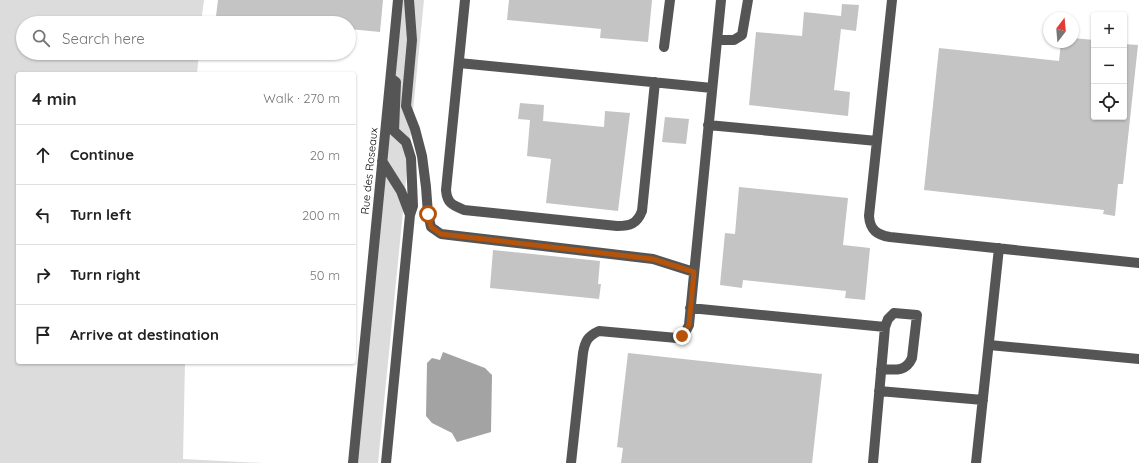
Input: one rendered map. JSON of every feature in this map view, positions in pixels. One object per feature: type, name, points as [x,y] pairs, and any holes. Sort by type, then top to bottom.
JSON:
[{"type":"street","name":"Rue des Roseaux","points":[[353,463],[398,0]]},
{"type":"street","points":[[409,0],[412,40],[406,106],[415,129],[422,156],[428,214],[431,227],[441,234],[653,259],[694,272]]},
{"type":"street","points":[[465,0],[446,190],[446,198],[451,205],[464,210],[617,226],[627,226],[633,224],[639,219],[642,211],[655,82]]},
{"type":"street","points":[[664,47],[670,0]]},
{"type":"street","points":[[571,463],[583,353],[586,339],[591,334],[599,331],[677,338],[687,330],[721,0]]},
{"type":"street","points":[[717,40],[734,40],[742,35],[748,0]]},
{"type":"street","points":[[892,0],[870,216],[872,228],[876,232],[890,236],[1139,263]]},
{"type":"street","points":[[459,63],[712,88]]},
{"type":"street","points":[[386,463],[410,215],[414,206],[411,158],[406,142],[394,131],[396,82],[391,78]]},
{"type":"street","points":[[708,125],[877,141]]},
{"type":"street","points":[[382,161],[401,191],[410,215]]},
{"type":"street","points":[[976,463],[999,248]]},
{"type":"street","points":[[690,308],[885,327]]},
{"type":"street","points":[[873,463],[879,391],[885,327],[888,319],[894,313],[917,315],[912,358],[909,364],[902,369],[881,370]]},
{"type":"street","points":[[989,345],[1139,359]]},
{"type":"street","points":[[879,391],[983,400]]},
{"type":"shaded area","points":[[0,0],[204,0],[202,16],[16,16],[16,60],[198,60],[197,72],[16,72],[16,364],[185,364],[183,459],[263,463],[0,463]]},
{"type":"shaded area","points":[[398,0],[424,0],[378,463],[353,463]]},
{"type":"shaded area","points":[[443,352],[485,368],[492,375],[491,432],[457,442],[452,433],[432,423],[426,416],[427,363],[432,358],[440,360]]},
{"type":"building","points":[[218,0],[383,0],[380,32],[356,30],[356,16],[216,16]]},
{"type":"building","points":[[509,0],[652,0],[648,42],[600,38],[601,29],[507,20]]},
{"type":"building","points":[[842,4],[859,5],[856,31],[841,29],[834,90],[850,92],[848,116],[749,105],[756,32],[802,36],[804,12],[841,16]]},
{"type":"building","points":[[1079,39],[1091,40],[1091,120],[1127,120],[1127,44],[1138,45],[1123,184],[1118,184],[1115,216],[1103,214],[1104,210],[924,190],[939,48],[1059,61],[1060,48],[1079,48]]},
{"type":"building","points":[[520,103],[544,105],[543,121],[604,127],[605,111],[630,113],[618,211],[546,203],[551,159],[527,156],[530,120],[518,119]]},
{"type":"building","points":[[665,117],[689,119],[686,144],[662,142]]},
{"type":"building","points":[[739,187],[848,198],[843,245],[870,248],[865,300],[845,298],[846,291],[743,280],[742,288],[720,285],[725,233],[735,234]]},
{"type":"building","points":[[493,250],[600,261],[598,284],[601,284],[599,299],[490,288]]},
{"type":"building","points":[[628,353],[822,374],[812,463],[621,463],[623,448],[617,447]]},
{"type":"route","points":[[428,214],[431,227],[441,234],[653,259],[694,272],[689,325],[682,336]]}]
